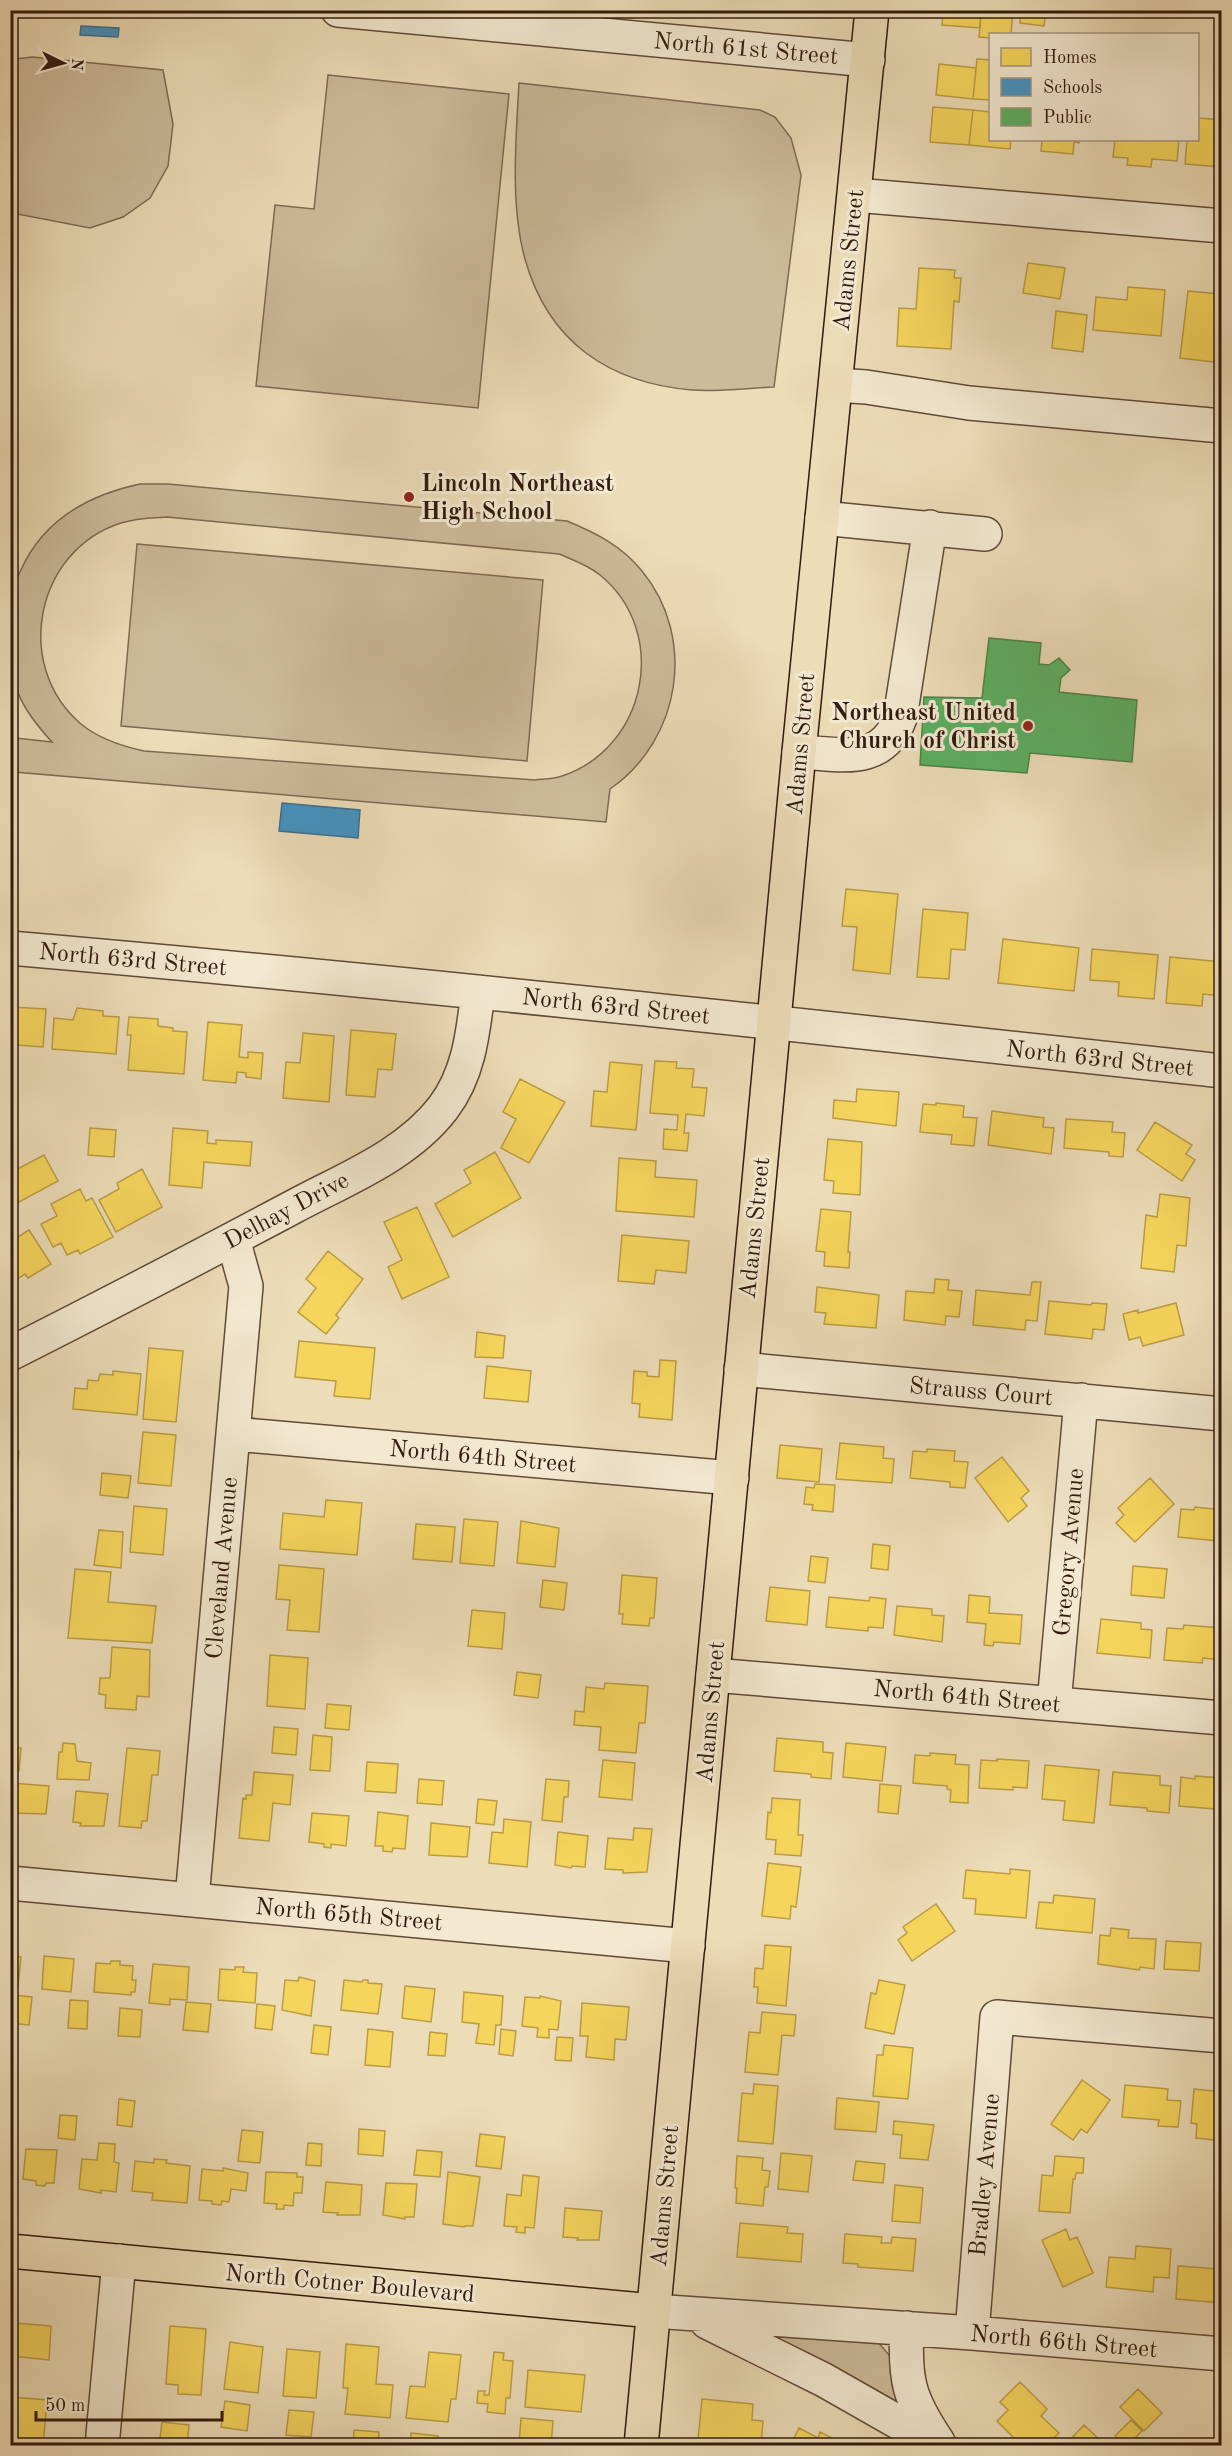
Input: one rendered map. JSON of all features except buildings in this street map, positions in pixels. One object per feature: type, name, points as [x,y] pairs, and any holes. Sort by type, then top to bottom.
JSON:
[{"type":"main road","name":"Adams Street","points":[[641,2445],[799,752],[872,10]]},
{"type":"main road","name":"North Cotner Boulevard","points":[[10,2251],[653,2311]]},
{"type":"street","name":"North 61st Street","points":[[350,11],[868,60]]},
{"type":"street","points":[[855,195],[1221,226]]},
{"type":"street","points":[[836,385],[866,387],[969,403],[1221,426]]},
{"type":"street","points":[[822,518],[986,534]]},
{"type":"street","points":[[799,752],[866,753],[879,747],[895,732],[900,718],[930,527]]},
{"type":"street","name":"North 63rd Street","points":[[10,948],[257,969],[1221,1071]]},
{"type":"street","name":"Delhay Drive","points":[[10,1354],[395,1152],[424,1129],[445,1106],[465,1067],[472,1043],[478,992]]},
{"type":"street","name":"Cleveland Avenue","points":[[192,1899],[246,1286],[233,1239]]},
{"type":"street","name":"Strauss Court","points":[[741,1368],[1221,1414]]},
{"type":"street","name":"Gregory Avenue","points":[[1054,1704],[1081,1400]]},
{"type":"street","name":"North 64th Street","points":[[234,1434],[732,1478]]},
{"type":"street","name":"North 64th Street","points":[[713,1675],[1221,1718]]},
{"type":"street","name":"North 65th Street","points":[[10,1883],[688,1946]]},
{"type":"street","name":"Bradley Avenue","points":[[972,2333],[997,2017],[1221,2036]]},
{"type":"street","points":[[102,2445],[119,2261]]},
{"type":"street","name":"North Cotner Boulevard","points":[[653,2311],[907,2328],[905,2363],[909,2388],[915,2406],[940,2445]]},
{"type":"street","name":"North Cotner Boulevard","points":[[689,2314],[824,2380],[940,2445]]},
{"type":"street","name":"North 66th Street","points":[[907,2328],[1221,2354]]},
{"type":"shaded area","points":[[32,57],[163,70],[173,124],[168,166],[150,198],[123,217],[90,228],[12,213],[15,92],[10,70],[16,59]]},
{"type":"shaded area","points":[[328,75],[509,94],[478,408],[256,386],[275,205],[314,209]]},
{"type":"shaded area","points":[[519,83],[760,110],[775,117],[791,138],[801,175],[774,387],[692,390],[662,386],[634,378],[609,367],[586,353],[566,335],[549,314],[535,288],[520,238],[515,171]]},
{"type":"shaded area","points":[[140,484],[168,484],[567,521],[598,536],[626,554],[642,571],[659,598],[670,626],[675,656],[673,687],[666,716],[653,744],[634,768],[610,789],[606,822],[14,772],[16,738],[52,742],[31,717],[14,681],[10,652],[10,616],[14,585],[29,554],[54,525],[85,503]],"holes":[[[167,517],[559,554],[595,571],[622,599],[636,627],[641,656],[639,686],[630,715],[614,741],[591,762],[556,778],[535,780],[144,751],[111,741],[81,724],[59,700],[46,672],[41,642],[43,612],[53,583],[69,558],[92,537],[127,521]]]},
{"type":"shaded area","points":[[137,544],[543,580],[527,761],[121,726]]},
{"type":"shaded area","points":[[756,2335],[877,2341],[890,2356],[909,2416]]},
{"type":"place","name":"Lincoln Northeast High School","points":[[409,497]]},
{"type":"place","name":"Northeast United Church of Christ","points":[[1028,726]]}]
